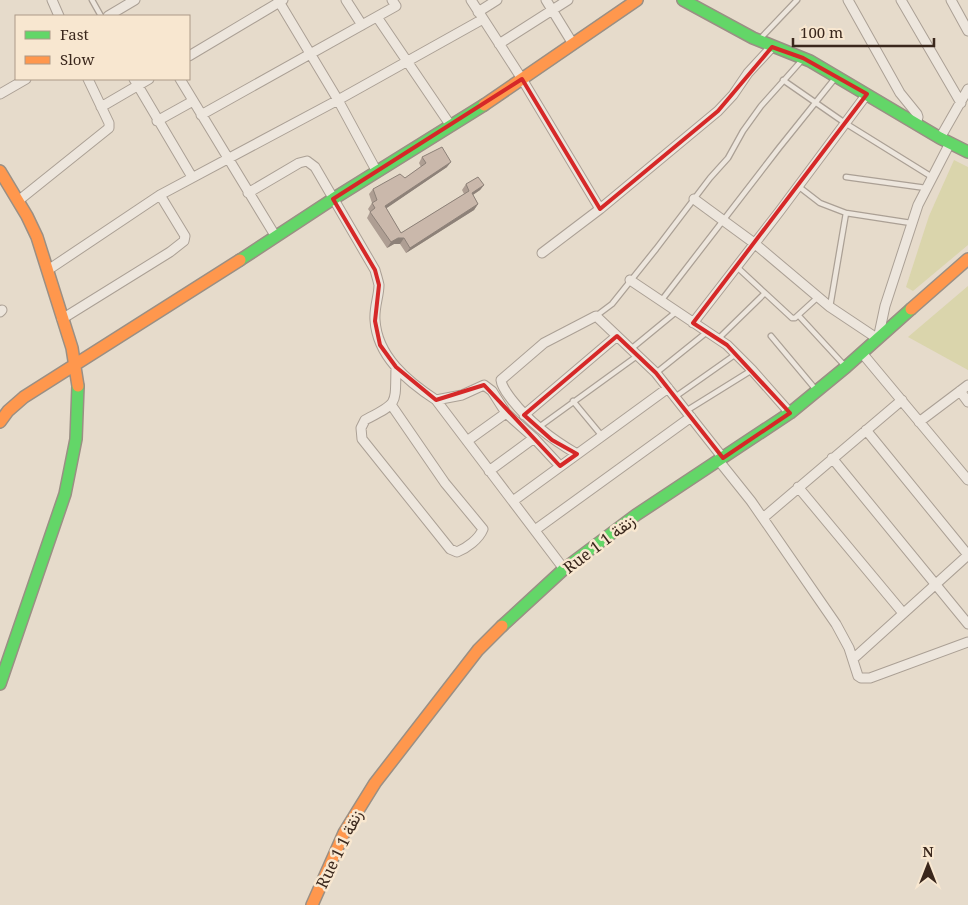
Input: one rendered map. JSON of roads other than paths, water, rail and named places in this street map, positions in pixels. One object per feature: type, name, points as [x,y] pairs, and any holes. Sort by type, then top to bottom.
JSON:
[{"type":"street","points":[[52,0],[59,15]]},
{"type":"street","points":[[110,15],[135,0]]},
{"type":"street","points":[[346,0],[362,25]]},
{"type":"street","points":[[201,115],[396,6],[392,0]]},
{"type":"street","points":[[471,0],[522,79],[600,209]]},
{"type":"street","points":[[48,270],[160,195],[406,62],[481,15],[497,0]]},
{"type":"street","points":[[546,0],[573,44]]},
{"type":"street","points":[[499,44],[568,0]]},
{"type":"street","points":[[0,422],[12,406],[332,199],[451,126],[637,0]]},
{"type":"street","points":[[683,0],[772,47],[804,58],[916,124],[968,152]]},
{"type":"street","points":[[848,0],[900,93],[917,114],[916,124]]},
{"type":"street","points":[[901,0],[961,103]]},
{"type":"street","points":[[951,0],[968,31]]},
{"type":"street","points":[[190,55],[280,1],[338,100],[377,172]]},
{"type":"street","points":[[377,17],[451,126]]},
{"type":"street","points":[[542,253],[600,209],[718,111],[733,95],[748,73],[772,47]]},
{"type":"street","points":[[0,94],[24,80]]},
{"type":"street","points":[[18,201],[109,128],[109,123],[88,80]]},
{"type":"street","points":[[181,80],[276,237]]},
{"type":"street","points":[[101,107],[136,82],[192,177]]},
{"type":"street","points":[[694,199],[754,243],[830,307],[878,339],[885,306],[912,224],[945,140],[968,90]]},
{"type":"street","points":[[693,323],[867,94]]},
{"type":"street","points":[[158,121],[193,101]]},
{"type":"street","points":[[248,193],[299,162],[307,161],[315,167],[375,270],[379,285],[375,304],[375,321],[380,345],[386,355],[396,367],[426,394],[436,400],[564,569]]},
{"type":"street","points":[[0,170],[28,216],[37,237],[76,364],[79,392],[78,437],[73,465],[54,527],[0,684]]},
{"type":"street","points":[[62,319],[170,252],[184,241],[185,236],[160,195]]},
{"type":"street","name":"Rue 1 زنقة 1","points":[[312,905],[344,833],[375,783],[478,650],[511,617],[564,569],[636,515],[790,413],[846,367],[968,259]]},
{"type":"street","points":[[630,280],[718,339],[752,370],[790,413]]},
{"type":"street","points":[[577,454],[552,440],[524,415],[502,387],[501,380],[544,343],[596,316],[656,373],[721,459],[836,624],[853,660],[858,676],[865,679],[968,642]]},
{"type":"street","points":[[524,415],[618,336]]},
{"type":"street","points":[[862,353],[968,480]]},
{"type":"street","points":[[392,406],[435,469],[483,529],[481,534],[463,550],[457,552],[450,549],[362,439],[361,428],[365,420],[392,406],[396,367]]},
{"type":"street","points":[[919,422],[968,385]]},
{"type":"street","points":[[436,400],[462,395],[484,386],[492,391],[506,413],[534,438],[560,466]]},
{"type":"street","points":[[512,501],[668,388]]},
{"type":"street","points":[[960,392],[968,402]]},
{"type":"street","points":[[763,518],[902,400]]},
{"type":"street","points":[[467,441],[506,413]]},
{"type":"street","points":[[535,530],[688,414]]},
{"type":"street","points":[[853,660],[934,584],[968,555],[866,430]]},
{"type":"street","points":[[489,470],[534,438]]},
{"type":"street","points":[[832,458],[968,624]]},
{"type":"street","points":[[798,487],[903,613]]},
{"type":"lane","points":[[92,0],[100,15]]},
{"type":"lane","points":[[758,40],[797,0]]},
{"type":"lane","points":[[596,316],[612,304],[656,250],[694,199],[728,158],[748,123],[772,91],[804,58]]},
{"type":"lane","points":[[661,301],[837,76]]},
{"type":"lane","points":[[783,80],[845,123],[932,177]]},
{"type":"lane","points":[[846,176],[926,188]]},
{"type":"lane","points":[[798,186],[820,203],[846,213],[912,224]]},
{"type":"lane","points":[[830,307],[846,213]]},
{"type":"lane","points":[[736,266],[792,318],[799,316],[818,297]]},
{"type":"lane","points":[[718,339],[765,294]]},
{"type":"lane","points":[[538,428],[634,353],[676,311]]},
{"type":"lane","points":[[799,316],[846,367]]},
{"type":"lane","points":[[656,373],[708,331]]},
{"type":"lane","points":[[772,336],[818,391]]},
{"type":"lane","points":[[675,397],[736,354]]},
{"type":"lane","points":[[688,414],[752,370]]},
{"type":"lane","points":[[573,401],[602,436]]}]
